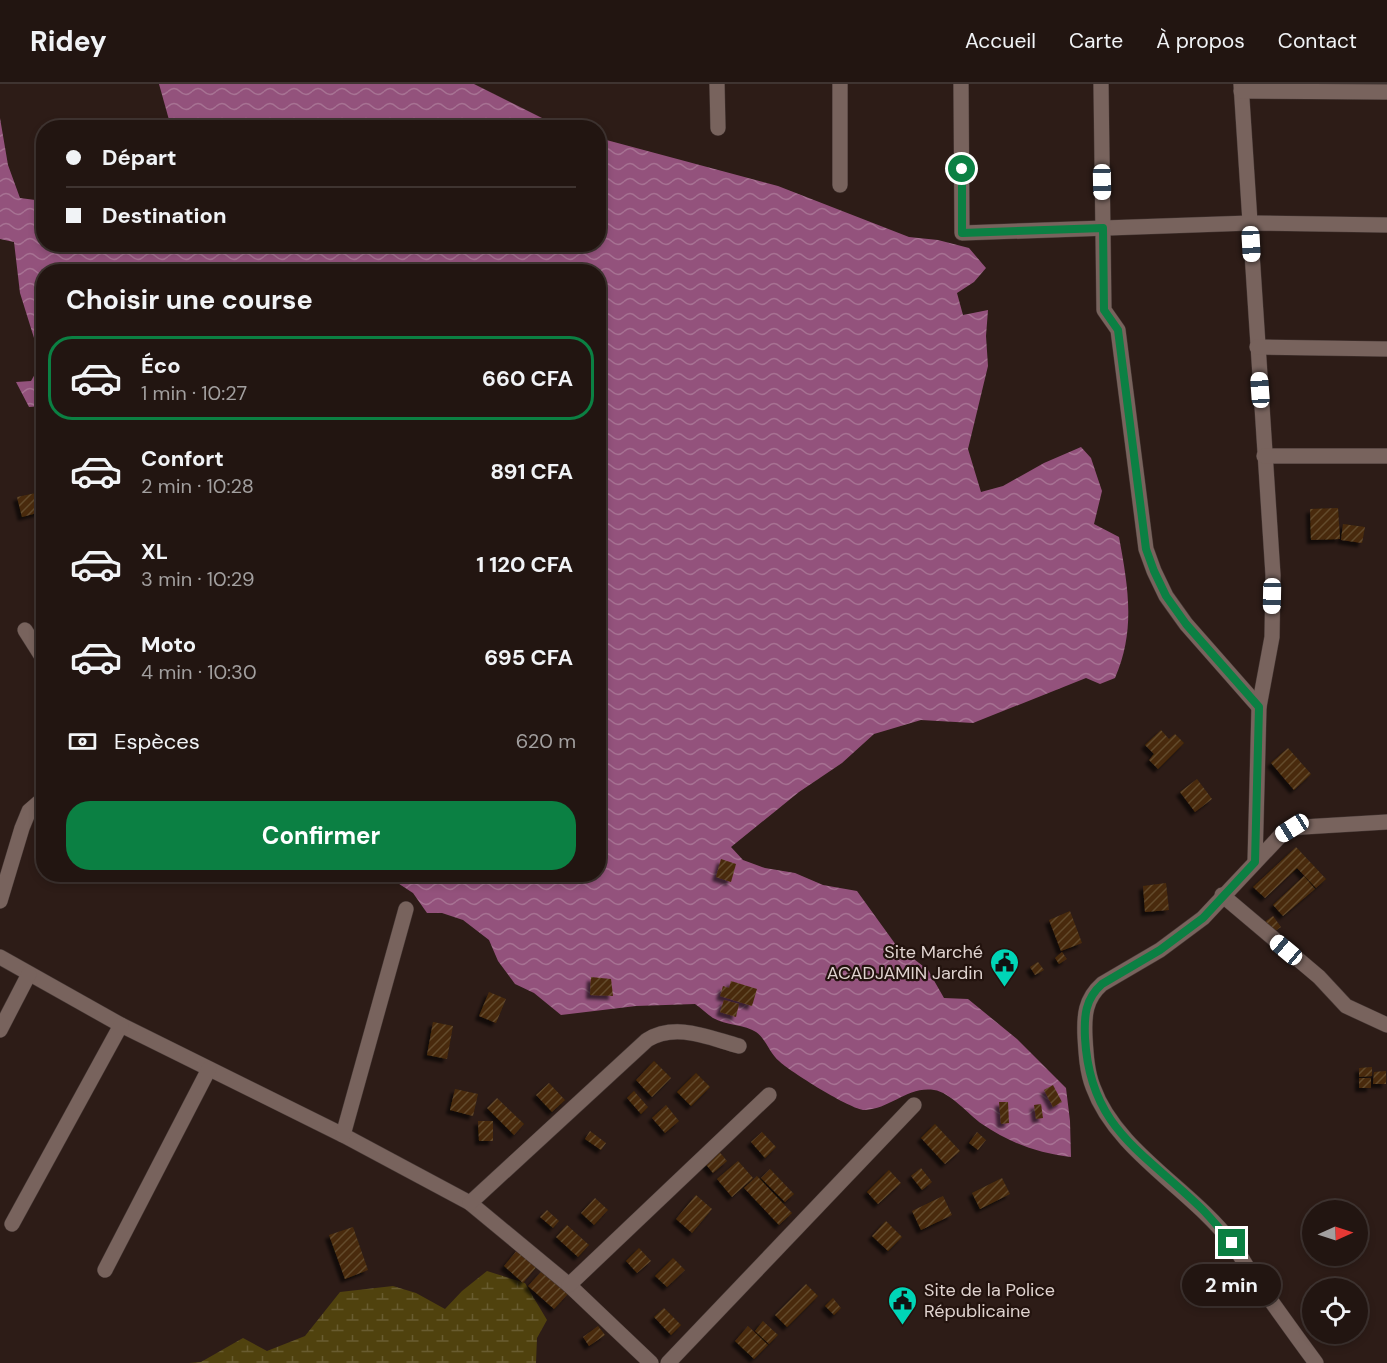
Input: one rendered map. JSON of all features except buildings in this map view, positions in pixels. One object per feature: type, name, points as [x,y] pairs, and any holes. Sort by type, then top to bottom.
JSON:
[{"type":"street","points":[[717,84],[718,128]]},
{"type":"street","points":[[840,84],[840,185]]},
{"type":"street","points":[[961,84],[962,233],[1250,223],[1387,225]]},
{"type":"street","points":[[1101,84],[1104,310],[1118,330],[1146,549],[1166,596],[1186,624],[1259,707]]},
{"type":"street","points":[[1255,862],[1259,707],[1272,638],[1273,575],[1241,88],[1384,89]]},
{"type":"street","points":[[1257,346],[1387,349]]},
{"type":"street","points":[[1264,456],[1387,456]]},
{"type":"street","points":[[26,630],[36,647]]},
{"type":"street","points":[[0,901],[26,819],[29,811],[36,805]]},
{"type":"street","points":[[1316,1363],[1232,1243],[1203,1210],[1123,1137],[1110,1121],[1093,1087],[1086,1054],[1084,1017],[1088,1000],[1094,991],[1160,950],[1203,918],[1281,835],[1292,828],[1387,822]]},
{"type":"street","points":[[1222,896],[1318,977],[1346,1006],[1387,1025]]},
{"type":"street","points":[[343,1135],[406,909]]},
{"type":"street","points":[[0,957],[120,1025],[343,1135],[470,1203],[569,1285],[651,1363]]},
{"type":"street","points":[[0,1030],[29,974]]},
{"type":"street","points":[[12,1224],[120,1025]]},
{"type":"street","points":[[470,1203],[656,1034],[682,1031],[739,1046]]},
{"type":"street","points":[[105,1270],[209,1069]]},
{"type":"street","points":[[569,1285],[769,1095]]},
{"type":"street","points":[[668,1363],[914,1105]]},
{"type":"green space","points":[[487,1271],[525,1283],[547,1320],[537,1338],[536,1363],[189,1363],[201,1362],[243,1338],[267,1351],[305,1336],[340,1292],[393,1286],[416,1293],[445,1309],[462,1291]]},
{"type":"water","points":[[159,84],[474,84],[546,120],[169,120]]},
{"type":"water","points":[[0,118],[8,165],[20,198],[36,200],[36,252],[606,252],[606,140],[778,186],[909,237],[938,240],[969,248],[986,268],[974,282],[957,293],[963,315],[988,310],[986,336],[988,366],[968,449],[981,492],[1003,486],[1044,463],[1081,447],[1091,458],[1102,491],[1094,524],[1119,537],[1127,590],[1126,643],[1115,678],[1100,684],[1086,678],[973,723],[921,720],[874,734],[842,763],[799,792],[731,847],[743,860],[765,868],[795,873],[823,885],[857,891],[896,945],[928,970],[944,998],[968,999],[1017,1039],[1066,1088],[1071,1157],[1035,1150],[1003,1137],[982,1124],[946,1095],[934,1090],[916,1091],[874,1109],[858,1109],[821,1090],[785,1066],[756,1032],[718,1020],[695,1004],[636,1006],[561,1015],[534,993],[515,984],[498,961],[489,940],[463,920],[442,913],[427,913],[413,893],[396,882],[606,882],[606,264],[36,264],[36,350],[20,293],[14,242],[0,239]]},
{"type":"water","points":[[36,372],[36,406],[29,407],[16,382],[31,381]]},
{"type":"place","name":"Site Marché ACADJAMIN Jardin","points":[[1004,988]]},
{"type":"place","name":"Site de la Police Républicaine","points":[[903,1326]]},
{"type":"route","points":[[962,169],[962,233],[1103,228],[1104,310],[1118,330],[1146,549],[1166,596],[1186,624],[1259,707],[1255,862],[1203,918],[1160,950],[1094,991],[1088,1000],[1084,1017],[1086,1054],[1093,1087],[1110,1121],[1123,1137],[1203,1210],[1232,1243]]}]
